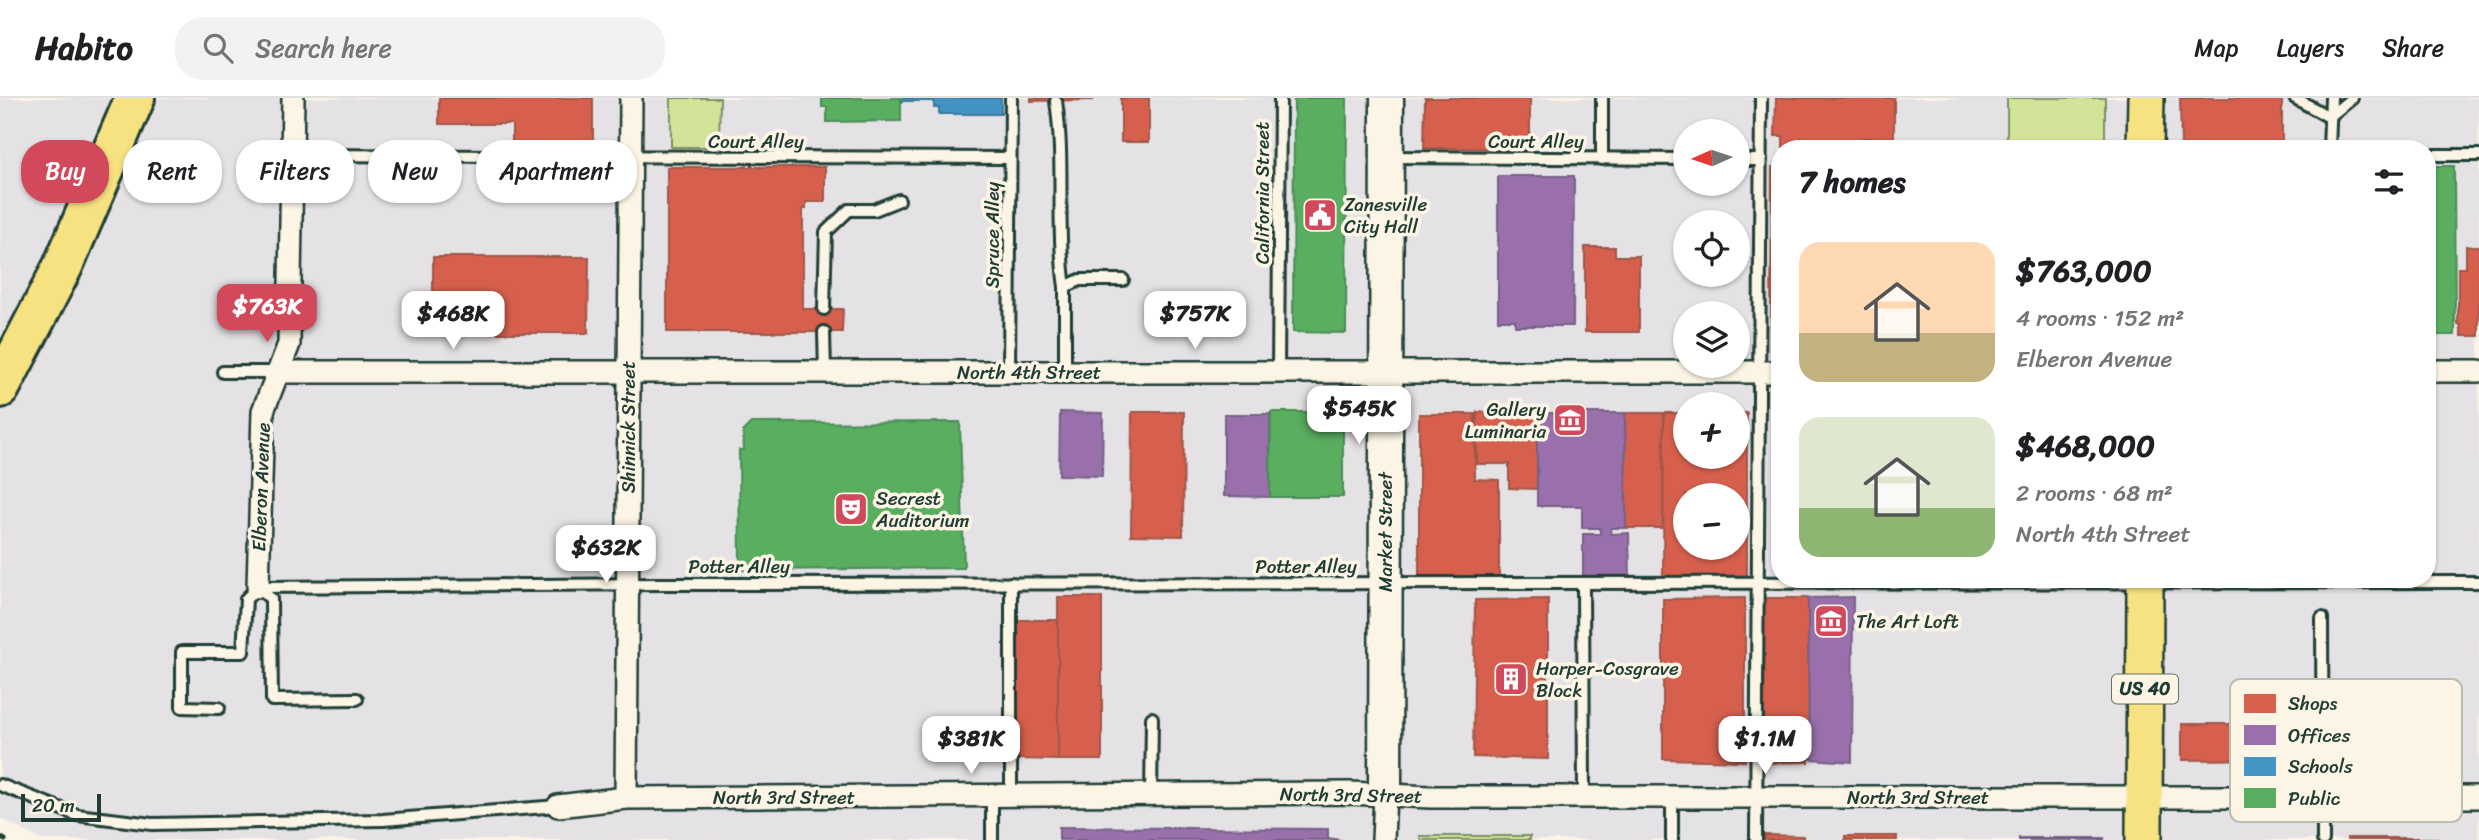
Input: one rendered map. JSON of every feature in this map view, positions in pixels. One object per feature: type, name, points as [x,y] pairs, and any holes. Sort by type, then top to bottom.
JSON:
[{"type":"highway","points":[[0,388],[63,266],[135,98]]},
{"type":"main road","points":[[2145,140],[2146,98]]},
{"type":"main road","name":"US 40","points":[[2144,840],[2145,588]]},
{"type":"street","name":"Elberon Avenue","points":[[292,140],[293,98]]},
{"type":"street","name":"Shinnick Street","points":[[631,98],[631,140]]},
{"type":"street","name":"Market Street","points":[[1383,840],[1387,98]]},
{"type":"street","name":"Elberon Avenue","points":[[258,587],[263,411],[289,344],[291,203]]},
{"type":"street","name":"Shinnick Street","points":[[626,798],[631,203]]},
{"type":"street","points":[[2436,371],[2479,371]]},
{"type":"street","name":"North 4th Street","points":[[278,372],[1770,372]]},
{"type":"street","name":"North 3rd Street","points":[[558,806],[626,798],[1385,794],[2230,799]]},
{"type":"lane","name":"Spruce Alley","points":[[1009,372],[1011,98]]},
{"type":"lane","name":"California Street","points":[[1278,373],[1280,98]]},
{"type":"lane","points":[[1602,98],[1602,159]]},
{"type":"lane","points":[[1756,840],[1758,583],[1770,372],[1761,98]]},
{"type":"lane","points":[[2295,98],[2329,117]]},
{"type":"lane","points":[[2312,98],[2329,117]]},
{"type":"lane","points":[[2320,98],[2329,117]]},
{"type":"lane","points":[[2329,140],[2331,98]]},
{"type":"lane","points":[[2329,117],[2352,98]]},
{"type":"lane","points":[[1056,101],[1062,137],[1065,372]]},
{"type":"lane","points":[[2436,155],[2479,155]]},
{"type":"lane","name":"Court Alley","points":[[354,156],[476,157]]},
{"type":"lane","name":"Court Alley","points":[[1387,157],[1673,159]]},
{"type":"lane","name":"Court Alley","points":[[637,158],[1010,158]]},
{"type":"lane","points":[[1750,160],[1761,160]]},
{"type":"lane","points":[[824,309],[826,232],[849,210],[874,210],[899,200]]},
{"type":"lane","points":[[1065,287],[1080,280],[1123,280]]},
{"type":"lane","points":[[824,332],[825,372]]},
{"type":"lane","points":[[223,372],[278,372]]},
{"type":"lane","name":"Potter Alley","points":[[2436,582],[2479,582]]},
{"type":"lane","points":[[992,840],[1001,797],[1011,583]]},
{"type":"lane","points":[[1583,583],[1584,797]]},
{"type":"lane","name":"Potter Alley","points":[[258,587],[1771,583]]},
{"type":"lane","points":[[219,708],[182,707],[182,652],[243,652],[246,599],[258,587],[271,598],[272,699],[358,699]]},
{"type":"lane","points":[[2322,618],[2322,679]]},
{"type":"lane","points":[[1152,718],[1152,796]]},
{"type":"lane","points":[[0,785],[78,815],[152,824],[383,820],[558,806]]},
{"type":"lane","points":[[1672,797],[1672,840]]},
{"type":"lane","points":[[2323,822],[2323,840]]},
{"type":"shaded area","points":[[0,98],[2479,98],[2479,840],[41,840],[0,818]]},
{"type":"green space","points":[[671,98],[720,98],[719,147],[671,147]]},
{"type":"green space","points":[[2007,98],[2105,98],[2105,140],[2007,140]]},
{"type":"green space","points":[[1420,836],[1530,836],[1530,840],[1421,840]]},
{"type":"building: Shops","points":[[439,98],[593,98],[593,140],[512,140],[512,124],[439,124]]},
{"type":"building: Shops","points":[[1031,98],[1093,98],[1093,100],[1031,101]]},
{"type":"building: Shops","points":[[1121,98],[1149,98],[1149,142],[1121,142]]},
{"type":"building: Shops","points":[[1425,98],[1530,98],[1530,149],[1424,148]]},
{"type":"building: Shops","points":[[1776,98],[1894,98],[1894,138],[1783,140],[1783,136],[1775,136]]},
{"type":"building: Shops","points":[[2180,98],[2282,98],[2282,140],[2181,140]]},
{"type":"building: Shops","points":[[667,167],[825,167],[825,202],[806,202],[806,209],[803,209],[803,309],[843,309],[842,332],[667,332]]},
{"type":"building: Shops","points":[[2466,246],[2479,246],[2479,336],[2461,336],[2461,325],[2458,325],[2458,268],[2466,268]]},
{"type":"building: Shops","points":[[1585,247],[1615,247],[1615,256],[1639,256],[1639,332],[1585,332]]},
{"type":"building: Shops","points":[[433,257],[589,257],[588,333],[433,333]]},
{"type":"building: Shops","points":[[1132,412],[1184,412],[1183,536],[1131,535]]},
{"type":"building: Shops","points":[[1477,412],[1537,413],[1537,489],[1509,488],[1509,464],[1477,464]]},
{"type":"building: Shops","points":[[1625,413],[1664,413],[1663,528],[1626,528]]},
{"type":"building: Shops","points":[[1664,413],[1673,413],[1673,469],[1747,469],[1747,483],[1673,483],[1673,560],[1747,560],[1747,578],[1663,577]]},
{"type":"building: Shops","points":[[1419,414],[1475,414],[1475,479],[1499,480],[1499,579],[1419,579]]},
{"type":"building: Shops","points":[[1058,597],[1102,597],[1102,760],[1058,760]]},
{"type":"building: Shops","points":[[1745,598],[1745,761],[1663,759],[1663,599]]},
{"type":"building: Shops","points":[[1762,598],[1808,598],[1809,762],[1763,763]]},
{"type":"building: Shops","name":"Harper-Cosgrave Block","points":[[1548,599],[1548,759],[1473,757],[1475,600]]},
{"type":"building: Shops","points":[[1017,620],[1058,620],[1058,760],[1017,759]]},
{"type":"building: Shops","points":[[2182,724],[2230,724],[2230,760],[2182,760]]},
{"type":"building: Shops","points":[[1765,835],[1803,836],[1803,840],[1765,840]]},
{"type":"building: Shops","points":[[1845,836],[1897,836],[1897,840],[1845,840]]},
{"type":"building: Shops","points":[[2437,838],[2437,840],[2347,840]]},
{"type":"building: Offices","points":[[1498,176],[1574,176],[1573,326],[1515,326],[1515,320],[1498,320]]},
{"type":"building: Offices","points":[[1060,412],[1103,413],[1102,476],[1059,475]]},
{"type":"building: Offices","points":[[1537,413],[1625,413],[1626,528],[1611,528],[1610,534],[1629,533],[1630,578],[1583,578],[1583,534],[1600,534],[1600,528],[1582,528],[1582,506],[1537,506]]},
{"type":"building: Offices","points":[[1224,414],[1270,414],[1270,497],[1224,496]]},
{"type":"building: Offices","points":[[1853,597],[1852,762],[1809,759],[1808,598]]},
{"type":"building: Offices","points":[[1059,827],[1328,829],[1328,838],[1341,840],[1059,840]]},
{"type":"building: Offices","points":[[2104,838],[2104,840],[2019,840]]},
{"type":"building: Schools","points":[[901,98],[1001,98],[1001,114],[939,114],[939,108],[934,108],[934,101],[901,101]]},
{"type":"building: Public","points":[[822,98],[901,98],[901,121],[827,122],[827,107],[822,107]]},
{"type":"building: Public","name":"Zanesville City Hall","points":[[1294,98],[1347,98],[1346,333],[1293,332]]},
{"type":"building: Public","points":[[2436,166],[2454,166],[2455,335],[2436,335]]},
{"type":"building: Public","points":[[1271,412],[1343,412],[1343,497],[1270,497]]},
{"type":"building: Public","name":"Secrest Auditorium","points":[[960,422],[964,568],[740,570],[739,450],[744,450],[743,431],[751,423]]},
{"type":"railway","points":[[0,837],[5,840]]},
{"type":"place","name":"Zanesville City Hall","points":[[1320,215]]},
{"type":"place","name":"Gallery Luminaria","points":[[1570,420]]},
{"type":"place","name":"Secrest Auditorium","points":[[851,509]]},
{"type":"place","name":"The Art Loft","points":[[1831,621]]},
{"type":"place","name":"Harper-Cosgrave Block","points":[[1511,679]]}]
